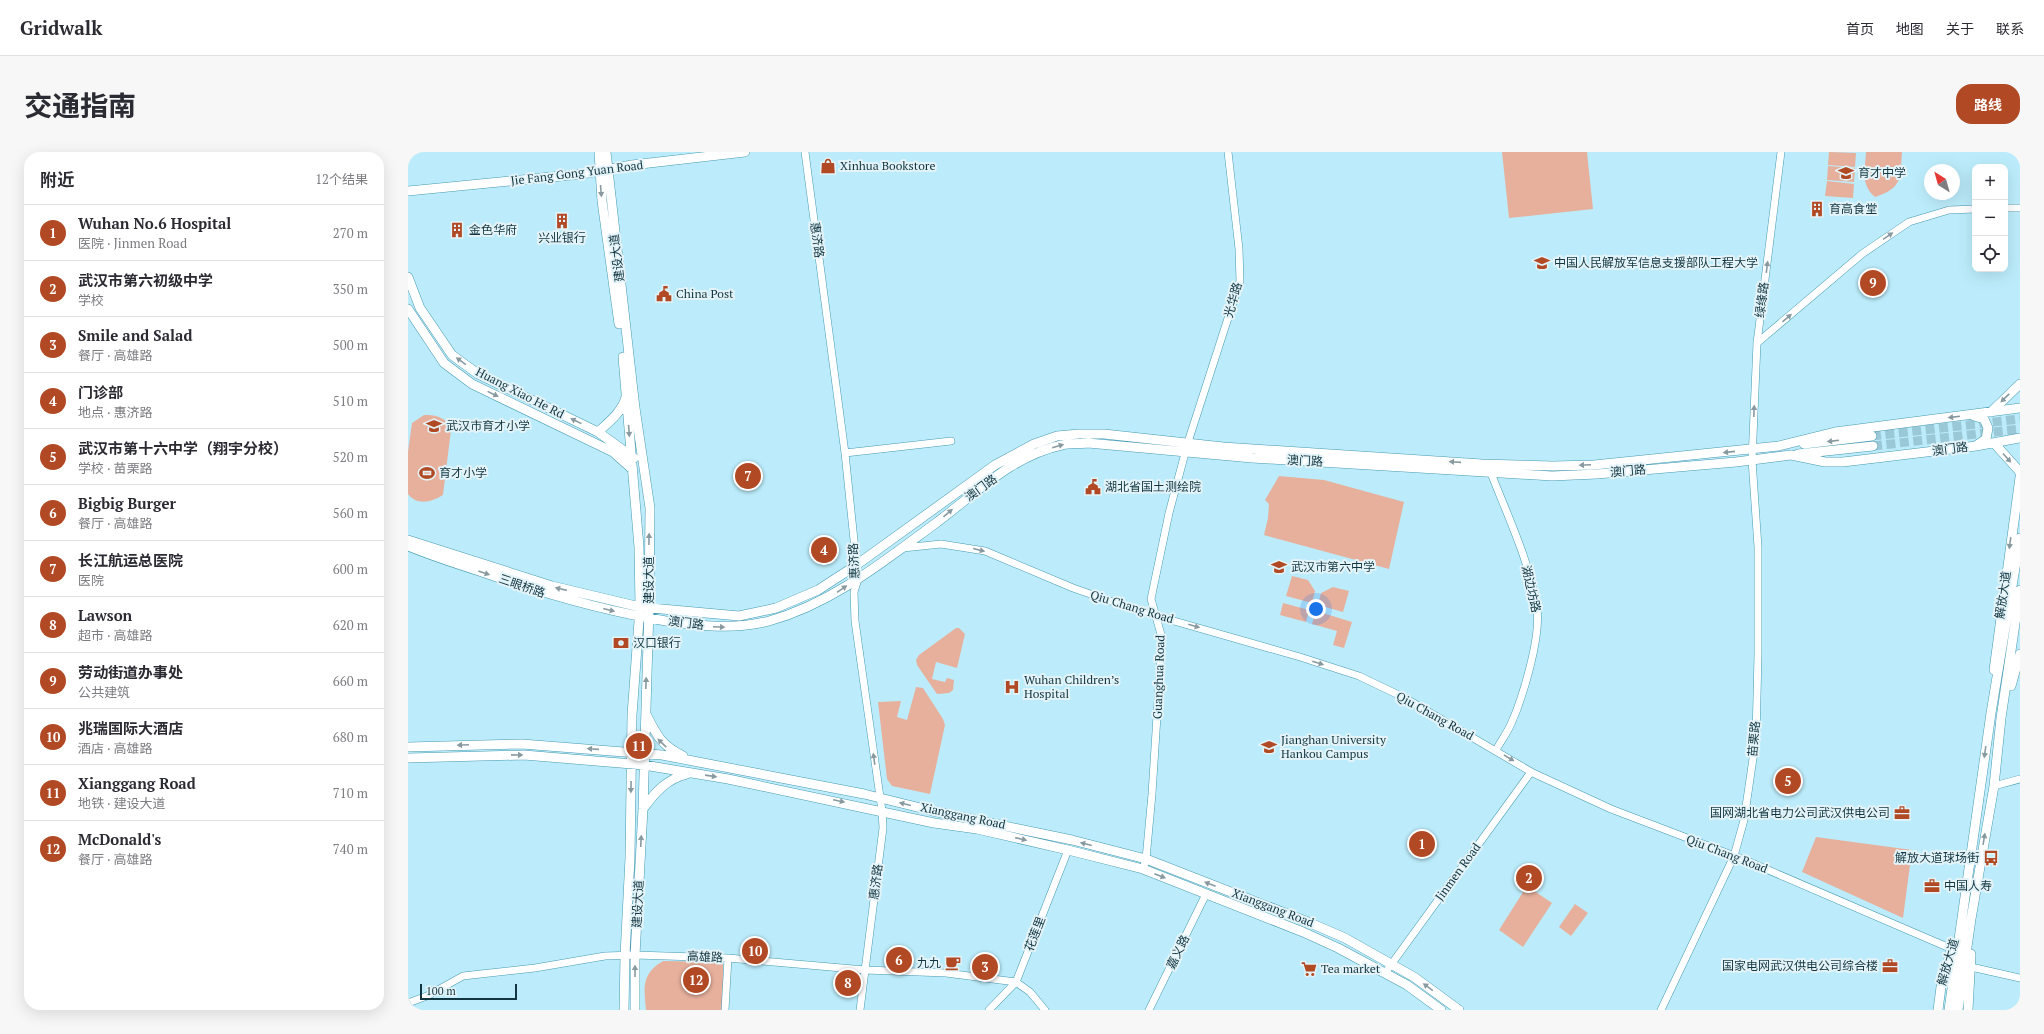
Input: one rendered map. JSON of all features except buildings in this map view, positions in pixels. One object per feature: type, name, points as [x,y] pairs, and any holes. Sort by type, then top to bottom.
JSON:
[{"type":"main road","name":"建设大道","points":[[599,152],[603,170],[650,508],[645,607],[632,752],[630,858],[624,1010]]},
{"type":"main road","name":"建设大道","points":[[606,152],[603,170],[623,350],[645,607]]},
{"type":"main road","name":"Jie Fang Gong Yuan Road","points":[[408,191],[603,170],[745,152]]},
{"type":"main road","name":"Huang Xiao He Rd","points":[[408,277],[420,308],[452,355],[478,374],[598,432],[644,465]]},
{"type":"main road","name":"Huang Xiao He Rd","points":[[408,309],[444,363],[472,384],[613,452],[632,469]]},
{"type":"main road","points":[[1991,412],[2020,384]]},
{"type":"main road","points":[[598,432],[612,420],[624,404],[626,394]]},
{"type":"main road","name":"澳门路","points":[[645,607],[723,616],[759,614],[776,608],[812,592],[855,566],[995,465],[1034,444],[1057,436],[1104,434],[1223,447],[1467,463],[1553,466],[1594,465],[1752,450],[1779,446],[1835,432],[2020,408]]},
{"type":"main road","points":[[1968,415],[1980,416],[1987,422],[1988,434],[1986,439],[1976,446]]},
{"type":"main road","points":[[1779,446],[1872,436]]},
{"type":"main road","name":"澳门路","points":[[644,618],[698,626],[750,626],[776,619],[809,606],[835,594],[858,579],[986,483],[1040,452],[1063,445],[1088,444],[1547,476],[1597,474],[1791,455],[1825,462],[1844,462],[1976,446],[2020,438]]},
{"type":"main road","points":[[1994,443],[2020,472]]},
{"type":"main road","points":[[1791,455],[1872,446]]},
{"type":"main road","name":"解放大道","points":[[1949,1010],[1991,713],[1996,648],[2020,477]]},
{"type":"main road","name":"解放大道","points":[[1991,713],[2011,651],[2020,538]]},
{"type":"main road","name":"三眼桥路","points":[[408,540],[552,586],[645,607]]},
{"type":"main road","name":"三眼桥路","points":[[408,546],[550,596],[644,618]]},
{"type":"main road","name":"解放大道","points":[[1958,1010],[1971,919],[1994,786],[2001,718],[2020,590]]},
{"type":"main road","name":"建设大道","points":[[635,1010],[635,955],[645,753],[644,618]]},
{"type":"main road","points":[[645,712],[657,738],[664,746],[693,761]]},
{"type":"main road","name":"Xianggang Road","points":[[408,747],[522,744],[645,753],[880,798],[1072,840],[1146,859],[1308,922],[1345,938],[1414,977],[1459,1010]]},
{"type":"main road","name":"Xianggang Road","points":[[408,758],[524,755],[632,763],[728,779],[934,823],[977,829],[1068,850],[1143,869],[1303,932],[1407,985],[1441,1010]]},
{"type":"main road","points":[[643,810],[662,786],[678,776],[690,773]]},
{"type":"main road","name":"解放大道","points":[[1938,1010],[1941,987],[1962,914]]},
{"type":"main road","name":"解放大道","points":[[1968,1010],[1971,967],[1971,919]]},
{"type":"street","name":"惠济路","points":[[805,152],[845,453],[855,566],[858,579],[854,592],[855,622],[882,811],[883,828],[860,1010]]},
{"type":"street","name":"光华路","points":[[1188,442],[1240,281],[1239,249],[1228,152]]},
{"type":"street","name":"绿缘路","points":[[1752,450],[1757,343],[1781,152]]},
{"type":"street","points":[[2008,208],[2020,208]]},
{"type":"street","points":[[1757,343],[1862,254],[1909,222],[1948,210],[1972,209]]},
{"type":"street","points":[[845,453],[951,442]]},
{"type":"street","name":"Guanghua Road","points":[[1143,869],[1146,859],[1152,794],[1162,638],[1151,599],[1168,513],[1188,442]]},
{"type":"street","name":"苗栗路","points":[[1661,1010],[1734,856],[1744,820],[1756,738],[1758,655],[1758,547],[1752,450]]},
{"type":"street","name":"湖边坊路","points":[[1491,473],[1524,560],[1537,610],[1537,640],[1525,683],[1511,724],[1496,750]]},
{"type":"street","name":"Qiu Chang Road","points":[[899,549],[941,544],[985,551],[1073,588],[1157,617],[1177,621],[1359,676],[1405,698],[1496,750],[1531,772],[1611,809],[1734,856],[1952,949]]},
{"type":"street","name":"Jinmen Road","points":[[1385,973],[1531,772]]},
{"type":"street","points":[[1994,786],[2020,778]]},
{"type":"street","name":"花莲里","points":[[989,1010],[1016,982],[1068,850]]},
{"type":"street","name":"嘉义路","points":[[1149,1010],[1206,894]]},
{"type":"street","name":"高雄路","points":[[408,1003],[427,996],[463,976],[535,968],[605,956],[625,955],[728,958],[865,970],[946,973],[1016,982]]},
{"type":"street","points":[[725,1010],[728,958]]},
{"type":"street","points":[[1971,967],[2020,978]]},
{"type":"street","points":[[1016,982],[1030,992],[1045,1010]]},
{"type":"shaded area","points":[[1502,152],[1587,152],[1593,209],[1509,218]]},
{"type":"shaded area","points":[[1829,152],[1856,153],[1855,167],[1828,165]]},
{"type":"shaded area","points":[[1866,152],[1902,152],[1900,175],[1895,186],[1884,194],[1875,197],[1870,192],[1865,182],[1864,171]]},
{"type":"shaded area","points":[[1828,166],[1855,168],[1854,182],[1827,180]]},
{"type":"shaded area","points":[[1827,181],[1854,184],[1853,198],[1825,196]]},
{"type":"shaded area","name":"育才小学","points":[[424,415],[433,416],[444,420],[451,430],[443,495],[425,502],[416,500],[408,494],[408,452],[412,423]]},
{"type":"shaded area","points":[[1279,476],[1324,480],[1404,502],[1389,569],[1264,535],[1268,518],[1269,504],[1265,500]]},
{"type":"shaded area","points":[[1292,576],[1308,580],[1315,591],[1312,603],[1286,596]]},
{"type":"shaded area","points":[[1333,587],[1349,591],[1343,612],[1318,605],[1321,593]]},
{"type":"shaded area","points":[[1283,603],[1309,610],[1306,622],[1280,615]]},
{"type":"shaded area","points":[[1316,611],[1352,622],[1344,648],[1333,645],[1337,631],[1312,624]]},
{"type":"shaded area","points":[[956,628],[959,628],[965,634],[957,668],[936,662],[932,679],[945,682],[947,678],[954,680],[953,690],[949,693],[937,694],[917,665],[916,660],[919,655]]},
{"type":"shaded area","points":[[916,687],[923,688],[943,719],[945,725],[930,794],[892,786],[887,779],[878,702],[901,701],[897,717],[907,720]]},
{"type":"shaded area","points":[[1816,837],[1912,850],[1903,918],[1802,872]]},
{"type":"shaded area","points":[[1527,886],[1552,903],[1523,947],[1499,930]]},
{"type":"shaded area","points":[[1575,904],[1588,913],[1571,936],[1559,927]]},
{"type":"shaded area","points":[[663,961],[723,962],[724,1010],[646,1010],[645,988],[647,976]]},
{"type":"tunnel","points":[[1872,436],[2020,419]]},
{"type":"tunnel","points":[[1873,446],[2020,429]]},
{"type":"place","name":"Xinhua Bookstore","points":[[828,166]]},
{"type":"place","name":"育才中学","points":[[1846,173]]},
{"type":"place","name":"育高食堂","points":[[1817,209]]},
{"type":"place","name":"兴业银行","points":[[562,221]]},
{"type":"place","name":"金色华府","points":[[457,230]]},
{"type":"place","name":"中国人民解放军信息支援部队工程大学","points":[[1542,263]]},
{"type":"place","name":"劳动街道办事处","points":[[1873,283]]},
{"type":"place","name":"China Post","points":[[664,294]]},
{"type":"place","name":"武汉市育才小学","points":[[434,426]]},
{"type":"place","name":"育才小学","points":[[427,473]]},
{"type":"place","name":"长江航运总医院","points":[[748,476]]},
{"type":"place","name":"湖北省国土测绘院","points":[[1093,487]]},
{"type":"place","name":"门诊部","points":[[824,550]]},
{"type":"place","name":"武汉市第六中学","points":[[1279,567]]},
{"type":"place","name":"汉口银行","points":[[621,643]]},
{"type":"place","name":"Wuhan Children’s Hospital","points":[[1012,687]]},
{"type":"place","name":"Xianggang Road","points":[[639,746]]},
{"type":"place","name":"Jianghan University Hankou Campus","points":[[1269,747]]},
{"type":"place","name":"武汉市第十六中学（翔宇分校）","points":[[1788,781]]},
{"type":"place","name":"国网湖北省电力公司武汉供电公司","points":[[1902,813]]},
{"type":"place","name":"Wuhan No.6 Hospital","points":[[1422,844]]},
{"type":"place","name":"解放大道球场街","points":[[1991,858]]},
{"type":"place","name":"武汉市第六初级中学","points":[[1529,878]]},
{"type":"place","name":"中国人寿","points":[[1932,886]]},
{"type":"place","name":"兆瑞国际大酒店","points":[[755,951]]},
{"type":"place","name":"Bigbig Burger","points":[[899,960]]},
{"type":"place","name":"九九","points":[[953,963]]},
{"type":"place","name":"国家电网武汉供电公司综合楼","points":[[1890,966]]},
{"type":"place","name":"Smile and Salad","points":[[985,967]]},
{"type":"place","name":"Tea market","points":[[1309,969]]},
{"type":"place","name":"McDonald's","points":[[696,980]]},
{"type":"place","name":"Lawson","points":[[848,983]]}]
